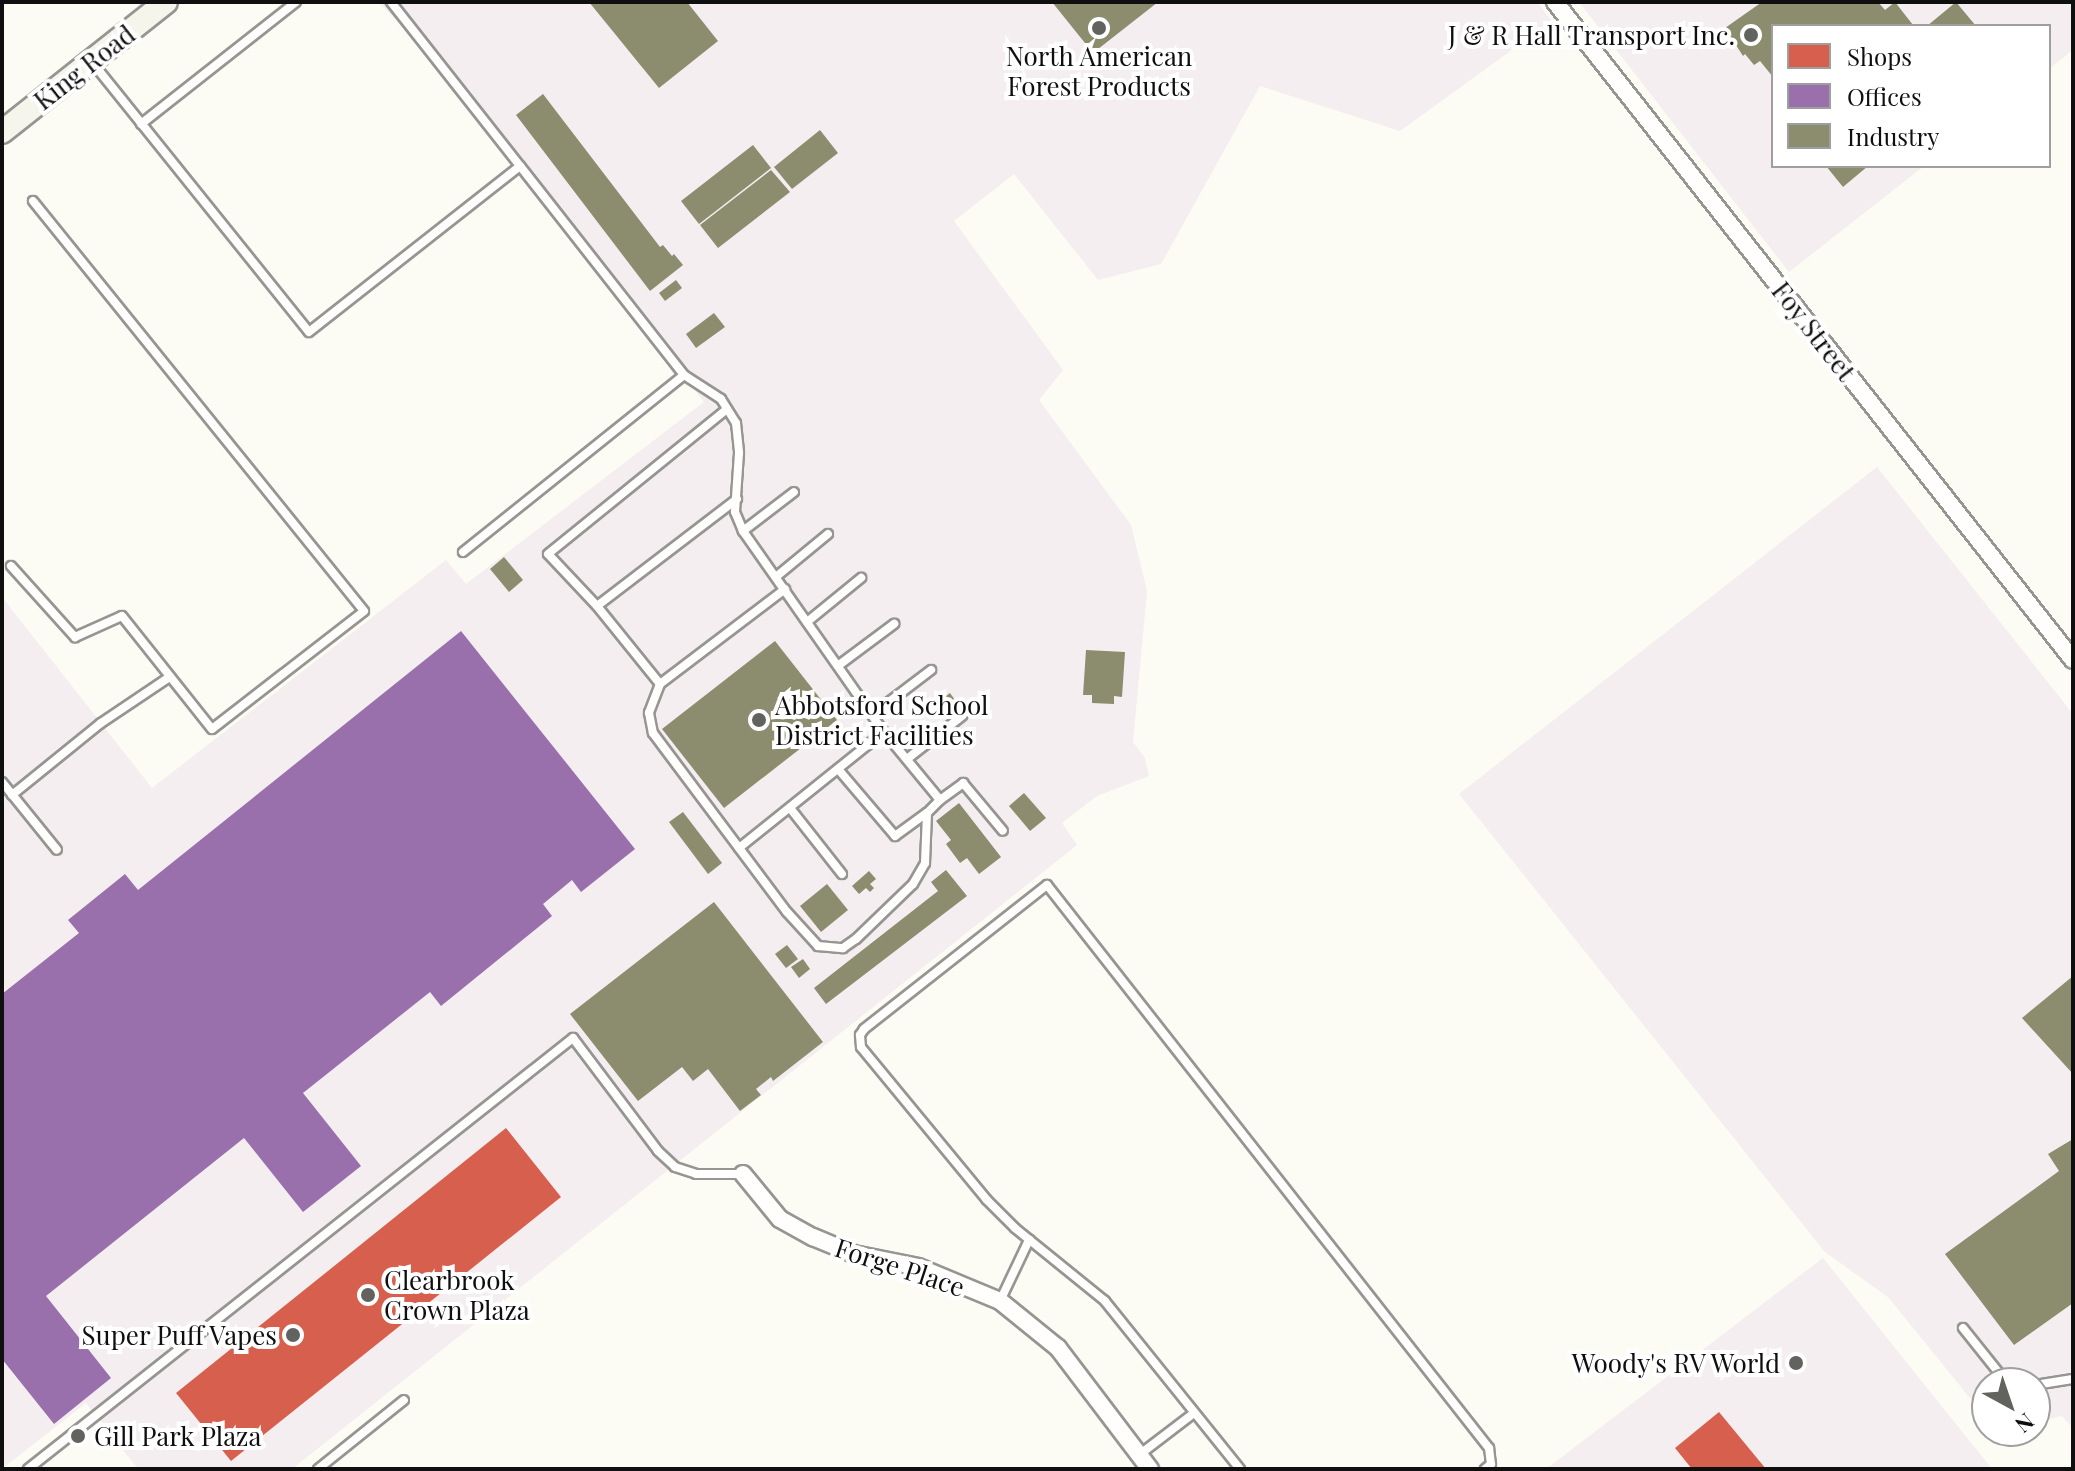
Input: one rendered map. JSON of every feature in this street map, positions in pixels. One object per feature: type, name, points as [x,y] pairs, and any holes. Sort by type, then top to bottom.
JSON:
[{"type":"street","name":"King Road","points":[[2,132],[166,2]]},
{"type":"street","name":"Foy Street","points":[[1555,2],[2073,660]]},
{"type":"street","name":"Forge Place","points":[[743,1174],[780,1219],[813,1237],[854,1254],[918,1267],[1000,1301],[1058,1348],[1150,1469]]},
{"type":"lane","points":[[141,124],[296,2]]},
{"type":"lane","points":[[391,2],[684,375],[704,385],[727,409],[736,423],[737,522],[884,732],[940,800]]},
{"type":"lane","points":[[91,61],[309,332],[520,166]]},
{"type":"lane","points":[[11,566],[75,637],[122,616],[168,678],[212,729],[364,611],[33,201]]},
{"type":"lane","points":[[463,552],[684,375]]},
{"type":"lane","points":[[660,684],[597,606],[548,554],[727,409]]},
{"type":"lane","points":[[743,531],[794,492]]},
{"type":"lane","points":[[597,606],[737,499]]},
{"type":"lane","points":[[777,576],[828,534]]},
{"type":"lane","points":[[807,622],[861,578]]},
{"type":"lane","points":[[785,589],[660,684],[649,713],[653,733],[787,912],[818,946],[843,948],[913,884],[925,863],[927,813]]},
{"type":"lane","points":[[839,665],[894,624]]},
{"type":"lane","points":[[873,714],[931,670]]},
{"type":"lane","points":[[12,795],[101,723],[168,678]]},
{"type":"lane","points":[[907,759],[962,716]]},
{"type":"lane","points":[[739,848],[884,732]]},
{"type":"lane","points":[[838,769],[895,836],[963,783],[1003,831]]},
{"type":"lane","points":[[2,782],[57,850]]},
{"type":"lane","points":[[790,808],[842,874]]},
{"type":"lane","points":[[1240,1469],[1105,1301],[1029,1240],[987,1200],[861,1047],[860,1035],[1047,885],[1489,1448],[1491,1464],[1485,1469]]},
{"type":"lane","points":[[28,1469],[573,1038],[658,1151],[675,1167],[696,1174],[743,1174]]},
{"type":"lane","points":[[1000,1301],[1029,1240]]},
{"type":"lane","points":[[1963,1328],[1994,1367]]},
{"type":"lane","points":[[2051,1382],[2073,1379]]},
{"type":"lane","points":[[318,1469],[404,1400]]},
{"type":"lane","points":[[1139,1455],[1194,1413]]},
{"type":"shaded area","points":[[378,2],[1537,2],[1552,21],[1400,131],[1260,86],[1161,264],[1098,280],[1014,174],[954,221],[1063,370],[1039,400],[1131,525],[1147,591],[1133,742],[1145,758],[1149,776],[1097,796],[1062,823],[1077,845],[292,1469],[138,1469],[86,1403],[2,1469],[2,597],[152,788],[446,560],[466,584],[704,402],[443,65]]},
{"type":"shaded area","points":[[1579,2],[2073,2],[2073,50],[2051,67],[2051,24],[1771,24],[1771,168],[1921,168],[1789,272]]},
{"type":"shaded area","points":[[1877,467],[2073,714],[2073,1428],[2062,1416],[2051,1418],[2051,1367],[1971,1367],[1971,1399],[1888,1297],[1825,1252],[1459,794]]},
{"type":"shaded area","name":"Woody's RV World","points":[[1823,1258],[1971,1443],[1971,1447],[1974,1447],[1992,1469],[1546,1469]]},
{"type":"building: Shops","name":"Clearbrook Crown Plaza","points":[[506,1128],[561,1197],[231,1461],[176,1393]]},
{"type":"building: Shops","name":"Woody's RV World","points":[[1719,1412],[1766,1469],[1692,1469],[1675,1448]]},
{"type":"building: Offices","points":[[461,631],[635,849],[581,892],[572,880],[543,904],[552,916],[441,1006],[430,992],[303,1093],[361,1166],[303,1212],[244,1138],[46,1296],[111,1378],[54,1424],[2,1359],[2,994],[79,933],[68,920],[125,874],[138,890]]},
{"type":"building: Industry","points":[[589,2],[687,2],[718,41],[659,88]]},
{"type":"building: Industry","name":"North American Forest Products","points":[[1052,2],[1158,2],[1093,53]]},
{"type":"building: Industry","name":"J & R Hall Transport Inc.","points":[[1762,2],[1878,2],[1885,10],[1895,2],[1912,24],[1771,24],[1771,75],[1760,61],[1754,65],[1745,54],[1743,56],[1725,28]]},
{"type":"building: Industry","points":[[1956,2],[1974,24],[1929,24]]},
{"type":"building: Industry","points":[[543,94],[660,247],[663,245],[683,265],[650,291],[516,115]]},
{"type":"building: Industry","points":[[820,130],[838,153],[792,189],[774,167]]},
{"type":"building: Industry","points":[[753,145],[771,168],[699,224],[681,201]]},
{"type":"building: Industry","points":[[1828,168],[1866,168],[1843,187]]},
{"type":"building: Industry","points":[[771,170],[790,192],[718,248],[700,225]]},
{"type":"building: Industry","points":[[676,280],[682,288],[665,301],[659,293]]},
{"type":"building: Industry","points":[[714,313],[725,327],[696,348],[686,334]]},
{"type":"building: Industry","points":[[504,557],[523,580],[509,592],[490,569]]},
{"type":"building: Industry","points":[[775,641],[837,720],[724,808],[662,729]]},
{"type":"building: Industry","points":[[1086,650],[1125,652],[1122,697],[1114,696],[1114,704],[1092,703],[1092,695],[1083,695]]},
{"type":"building: Industry","points":[[950,693],[957,703],[946,711],[938,702]]},
{"type":"building: Industry","points":[[1024,793],[1046,818],[1030,831],[1009,806]]},
{"type":"building: Industry","points":[[959,803],[1001,857],[979,874],[967,858],[960,863],[946,844],[951,840],[936,821]]},
{"type":"building: Industry","points":[[683,812],[722,863],[708,874],[669,822]]},
{"type":"building: Industry","points":[[946,870],[967,896],[826,1004],[814,988],[938,891],[931,882]]},
{"type":"building: Industry","points":[[869,871],[876,879],[870,884],[874,888],[870,892],[866,888],[859,894],[852,886]]},
{"type":"building: Industry","points":[[827,884],[848,910],[821,932],[800,906]]},
{"type":"building: Industry","points":[[714,902],[823,1042],[773,1081],[771,1077],[756,1089],[761,1095],[740,1111],[708,1069],[693,1081],[682,1067],[638,1101],[570,1014]]},
{"type":"building: Industry","points":[[787,945],[798,959],[786,968],[775,954]]},
{"type":"building: Industry","points":[[803,959],[810,969],[799,978],[791,967]]},
{"type":"building: Industry","points":[[2073,976],[2073,1074],[2022,1018]]},
{"type":"building: Industry","points":[[2073,1139],[2073,1303],[2014,1345],[1945,1254],[2059,1171],[2048,1154]]},
{"type":"place","name":"North American Forest Products","points":[[1099,28]]},
{"type":"place","name":"J & R Hall Transport Inc.","points":[[1751,35]]},
{"type":"place","name":"Abbotsford School District Facilities","points":[[759,720]]},
{"type":"place","name":"Clearbrook Crown Plaza","points":[[368,1295]]},
{"type":"place","name":"Super Puff Vapes","points":[[293,1335]]},
{"type":"place","name":"Woody's RV World","points":[[1796,1363]]},
{"type":"place","name":"Gill Park Plaza","points":[[78,1436]]}]
